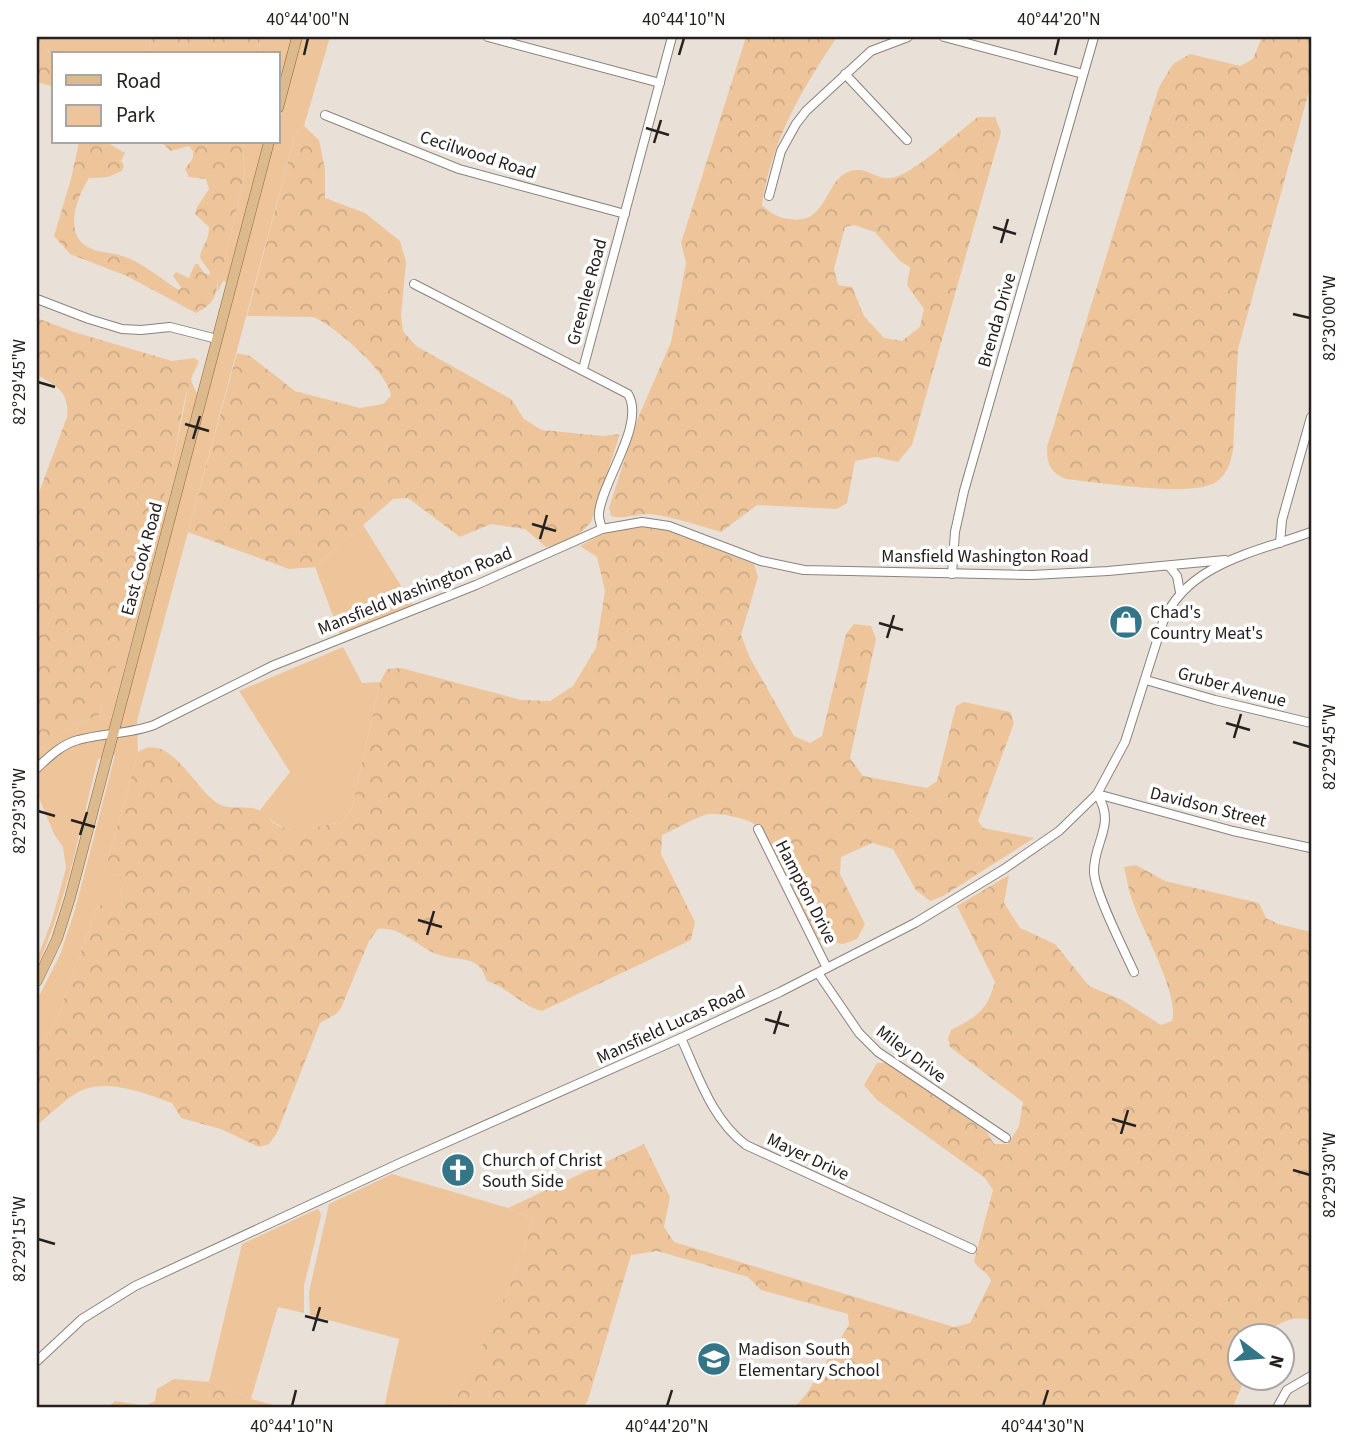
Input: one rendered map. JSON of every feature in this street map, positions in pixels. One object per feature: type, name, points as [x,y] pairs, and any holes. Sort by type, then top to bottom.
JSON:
[{"type":"main road","points":[[280,101],[297,37]]},
{"type":"main road","name":"East Cook Road","points":[[37,981],[57,939],[70,898],[268,144]]},
{"type":"street","points":[[488,37],[660,83]]},
{"type":"street","name":"Greenlee Road","points":[[602,529],[599,513],[628,433],[631,399],[621,389],[583,369],[672,37]]},
{"type":"street","points":[[769,196],[781,151],[806,111],[871,51],[908,37]]},
{"type":"street","points":[[944,37],[1083,74]]},
{"type":"street","name":"Brenda Drive","points":[[952,574],[955,532],[964,491],[1094,37]]},
{"type":"street","points":[[845,74],[907,140]]},
{"type":"street","name":"Cecilwood Road","points":[[325,115],[459,169],[625,214]]},
{"type":"street","points":[[414,284],[583,369]]},
{"type":"street","points":[[37,299],[122,329],[170,327],[217,339]]},
{"type":"street","points":[[1280,543],[1282,520],[1311,417]]},
{"type":"street","name":"Mansfield Washington Road","points":[[37,768],[68,743],[154,725],[272,666],[476,585],[602,529],[628,524],[659,523],[761,561],[791,569],[952,574],[1067,573],[1236,559]]},
{"type":"street","points":[[1236,559],[1311,532]]},
{"type":"street","name":"Mansfield Lucas Road","points":[[37,1361],[82,1319],[155,1276],[681,1038],[818,973],[915,923],[1004,869],[1059,831],[1097,794],[1125,742],[1167,612],[1189,583],[1236,559]]},
{"type":"street","points":[[1169,566],[1177,576],[1180,592]]},
{"type":"street","name":"Gruber Avenue","points":[[1146,680],[1311,723]]},
{"type":"street","points":[[1097,794],[1103,803],[1105,817],[1094,874],[1135,971]]},
{"type":"street","name":"Davidson Street","points":[[1097,794],[1233,831],[1311,848]]},
{"type":"street","name":"Hampton Drive","points":[[758,829],[827,968]]},
{"type":"street","name":"Miley Drive","points":[[818,973],[859,1033],[878,1052],[1006,1139]]},
{"type":"street","name":"Mayer Drive","points":[[681,1038],[718,1115],[736,1138],[972,1249]]},
{"type":"street","points":[[1277,1408],[1287,1390],[1311,1376]]},
{"type":"green space","points":[[37,37],[42,37],[47,50],[52,54],[52,86],[37,82]]},
{"type":"green space","points":[[42,37],[149,37],[150,52],[52,52],[52,54],[47,50]]},
{"type":"green space","points":[[149,37],[260,37],[259,52],[150,52]]},
{"type":"green space","points":[[260,37],[292,37],[280,81],[280,52],[259,52]]},
{"type":"green space","points":[[302,37],[330,37],[304,126],[295,135],[137,721],[138,752],[105,870],[111,877],[118,874],[127,876],[121,893],[123,905],[119,915],[100,905],[97,907],[56,1022],[37,1049],[37,1000],[60,955],[75,910],[115,755],[98,759],[65,891],[37,967],[37,959],[52,920],[66,868],[63,847],[54,834],[37,793],[37,753],[65,730],[99,715],[173,462],[190,378],[197,394],[111,719],[125,705],[273,144],[280,144],[280,120]]},
{"type":"green space","points":[[746,37],[837,37],[800,96],[780,137],[762,205],[778,216],[801,219],[811,216],[840,177],[848,172],[860,170],[890,178],[910,170],[978,117],[995,117],[1001,132],[912,445],[898,462],[876,457],[855,461],[847,503],[837,509],[757,505],[721,532],[650,514],[611,516],[609,508],[638,418],[671,342],[686,263],[681,243]],"holes":[[[854,225],[875,232],[900,261],[910,267],[907,285],[924,309],[920,327],[902,341],[884,338],[864,316],[852,287],[838,285],[834,269],[845,227]]]},
{"type":"green space","points":[[1262,37],[1311,37],[1311,84],[1238,349],[1233,450],[1228,468],[1216,482],[1204,487],[1186,489],[1143,488],[1066,479],[1050,467],[1047,447],[1159,87],[1173,64],[1190,54],[1240,66],[1253,59]]},
{"type":"green space","points":[[304,126],[319,140],[325,169],[325,198],[365,213],[400,241],[406,262],[401,315],[403,331],[416,346],[511,399],[524,419],[542,430],[603,436],[620,434],[591,522],[573,541],[546,547],[525,529],[491,524],[460,537],[408,498],[393,499],[315,567],[289,569],[188,532],[237,353],[250,356],[295,391],[360,408],[383,404],[391,396],[381,375],[371,363],[346,339],[313,317],[247,316],[295,135]]},
{"type":"green space","points":[[79,144],[109,144],[125,153],[121,161],[124,165],[122,171],[108,177],[89,178],[75,214],[74,224],[79,240],[95,250],[131,259],[179,290],[181,287],[173,276],[176,272],[189,278],[195,264],[198,264],[204,273],[209,275],[210,272],[200,258],[209,227],[195,214],[209,189],[206,179],[189,177],[185,169],[193,158],[193,151],[189,146],[171,151],[163,144],[245,144],[243,151],[245,173],[225,260],[211,302],[196,313],[127,276],[70,254],[54,236]]},
{"type":"green space","points":[[245,144],[263,144],[227,282],[223,281],[217,293],[219,269],[225,260],[245,173],[243,150]]},
{"type":"green space","points":[[37,318],[74,332],[172,361],[195,358],[199,362],[188,387],[172,465],[132,616],[99,715],[66,730],[37,753],[37,498],[67,417],[67,409],[61,391],[37,375]]},
{"type":"green space","points":[[363,525],[413,605],[340,635],[315,567]]},
{"type":"green space","points":[[635,526],[658,527],[754,564],[758,577],[741,635],[750,658],[794,736],[810,743],[822,736],[846,634],[854,624],[871,626],[876,639],[850,758],[863,776],[927,788],[937,781],[956,706],[964,702],[1010,712],[1014,723],[978,821],[983,828],[1034,838],[943,896],[930,901],[916,890],[893,849],[872,843],[841,857],[840,874],[865,924],[857,939],[843,944],[819,940],[763,830],[738,818],[704,815],[662,835],[661,854],[695,922],[691,940],[542,1011],[487,981],[475,963],[434,953],[396,931],[378,929],[369,941],[341,1008],[320,1023],[277,1133],[269,1144],[259,1147],[221,1129],[181,1118],[172,1103],[114,1086],[91,1087],[80,1091],[37,1125],[37,1049],[56,1022],[97,907],[103,904],[110,912],[119,915],[123,905],[121,893],[127,876],[118,874],[109,878],[105,870],[138,752],[150,747],[161,749],[183,766],[203,790],[221,805],[259,810],[283,828],[300,830],[342,822],[352,808],[380,682],[387,669],[401,668],[521,700],[550,701],[573,686],[596,648],[605,591],[597,557],[580,546],[600,535]]},
{"type":"green space","points":[[343,647],[362,683],[380,682],[352,808],[342,822],[308,829],[289,829],[280,826],[260,810],[290,772],[239,691]]},
{"type":"green space","points":[[1136,865],[1165,881],[1259,903],[1266,918],[1278,924],[1311,932],[1311,1320],[1226,1322],[1226,1392],[1239,1392],[1232,1408],[794,1408],[807,1393],[849,1325],[848,1314],[761,1290],[748,1277],[657,1251],[631,1255],[588,1400],[583,1408],[451,1408],[507,1292],[526,1244],[533,1219],[508,1208],[644,1144],[670,1197],[664,1227],[674,1242],[954,1327],[970,1323],[991,1281],[974,1261],[993,1190],[985,1178],[877,1100],[864,1085],[877,1063],[887,1063],[987,1132],[994,1144],[1008,1144],[1019,1126],[1023,1102],[950,1047],[948,1038],[951,1030],[980,1012],[995,982],[957,906],[1009,875],[1004,903],[1020,928],[1055,944],[1089,986],[1122,1000],[1161,1025],[1172,1021],[1171,996],[1132,900],[1124,867]]},
{"type":"green space","points":[[392,1174],[508,1208],[533,1219],[507,1292],[451,1408],[384,1408],[399,1339],[310,1315],[309,1292],[329,1204]]},
{"type":"green space","points":[[317,1209],[321,1216],[304,1286],[304,1313],[278,1307],[251,1399],[209,1382],[242,1244]]},
{"type":"green space","points":[[174,1379],[209,1382],[251,1399],[285,1408],[107,1408],[115,1401],[145,1406],[155,1401],[157,1389]]},
{"type":"place","name":"Chad's Country Meat's","points":[[1126,622]]},
{"type":"place","name":"Church of Christ South Side","points":[[458,1170]]},
{"type":"place","name":"Madison South Elementary School","points":[[714,1359]]}]
